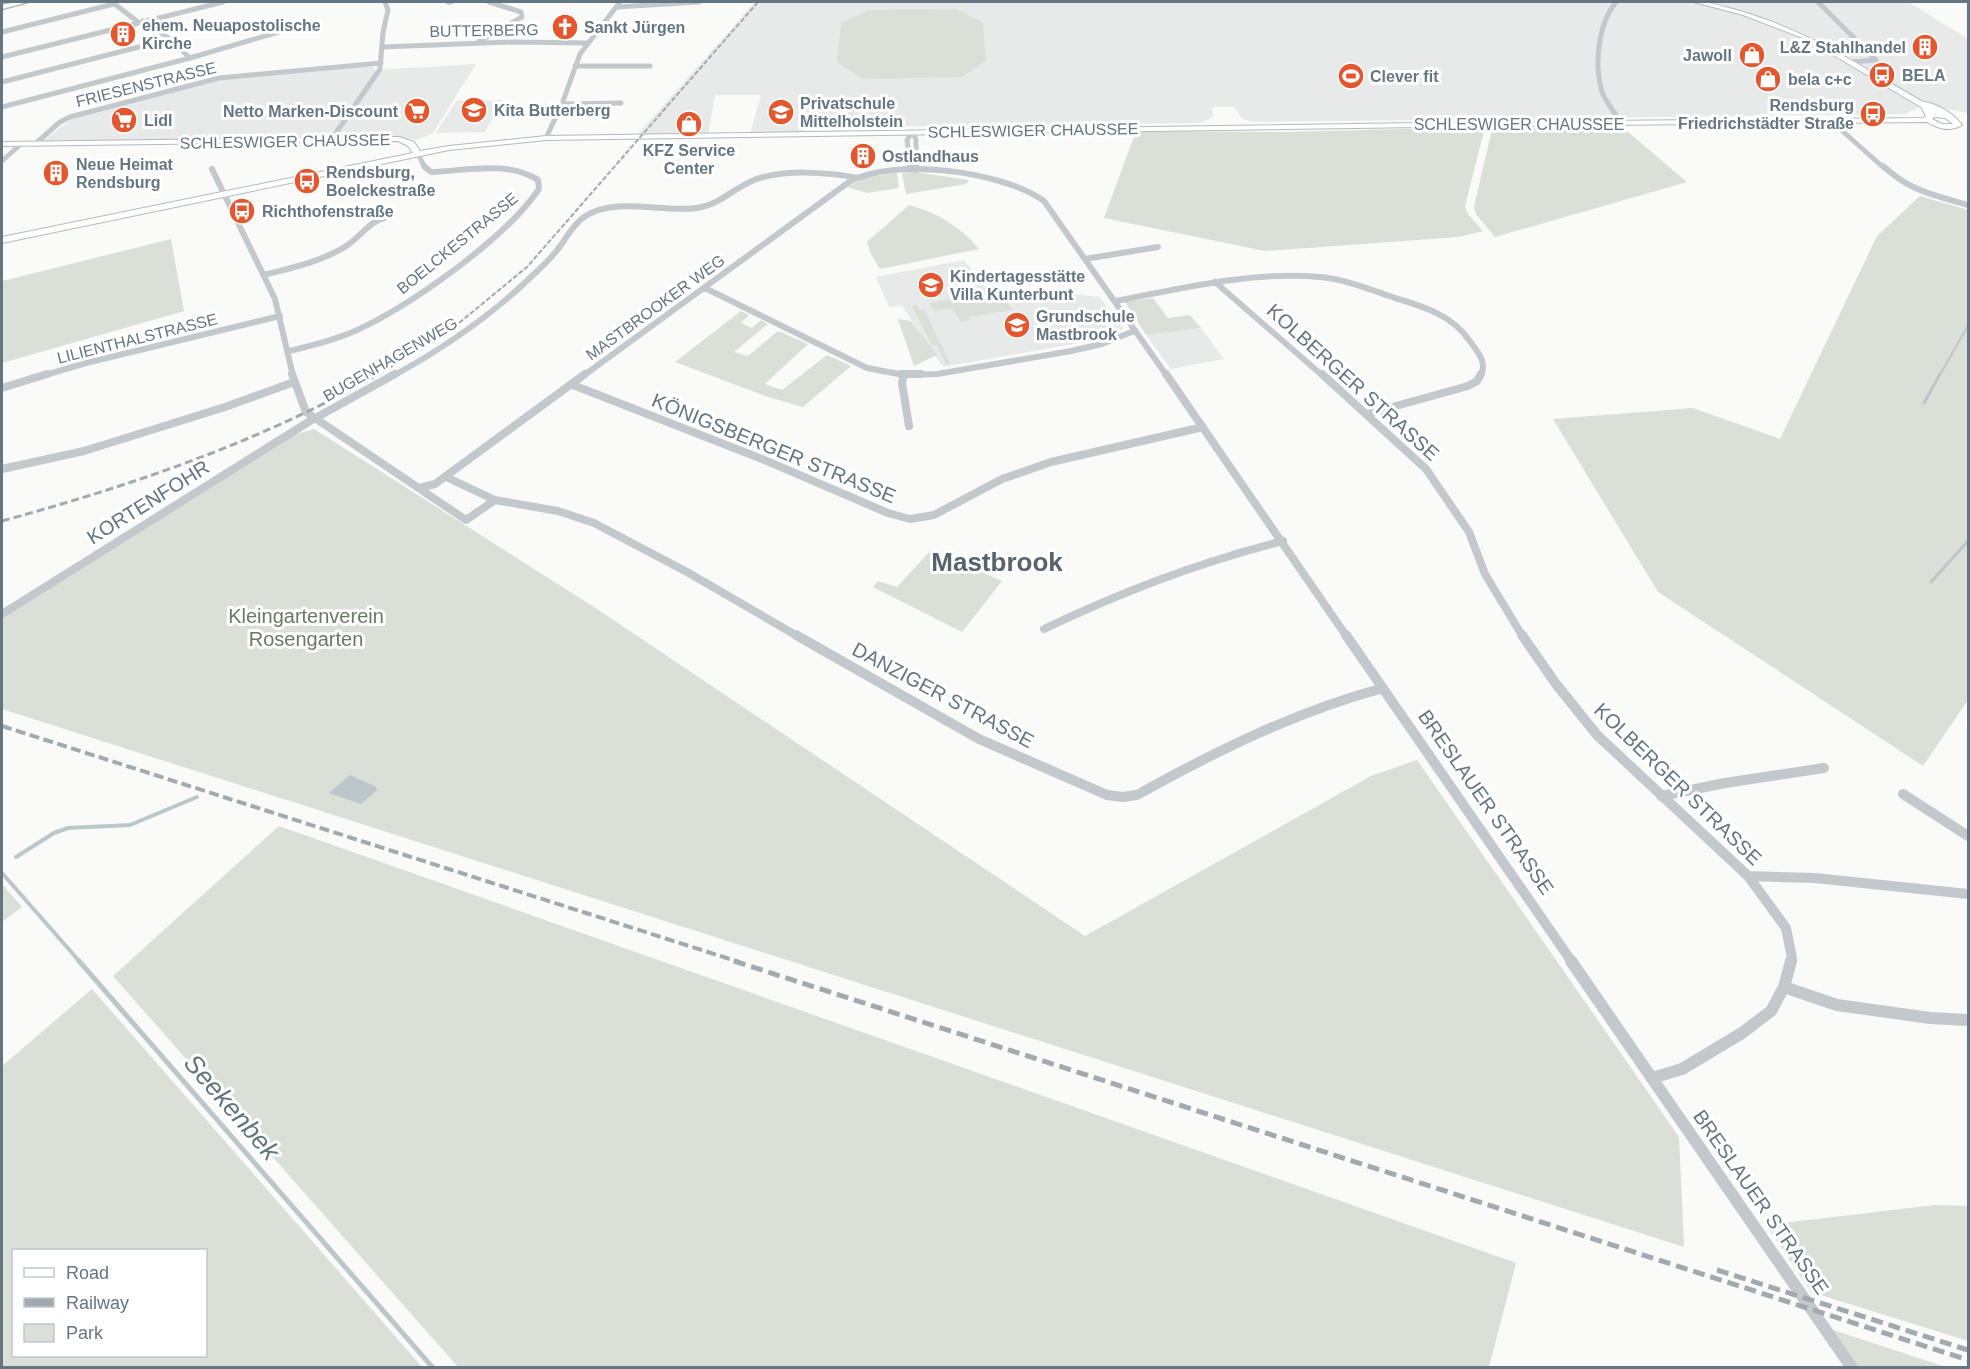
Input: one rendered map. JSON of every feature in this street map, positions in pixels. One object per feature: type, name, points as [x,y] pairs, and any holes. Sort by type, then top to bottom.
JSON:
[{"type":"main road","points":[[2,7],[24,2]]},
{"type":"main road","points":[[1697,2],[1745,14],[1789,30],[1855,64],[1943,116],[1957,121],[1963,131]]},
{"type":"main road","points":[[1855,64],[1924,106],[1929,118],[1941,126],[1957,121]]},
{"type":"main road","points":[[1929,118],[1943,116]]},
{"type":"main road","name":"SCHLESWIGER CHAUSSEE","points":[[2,144],[399,139],[411,144],[418,154],[464,145],[546,138],[1929,118]]},
{"type":"main road","points":[[2,240],[418,154]]},
{"type":"street","points":[[2,57],[223,2]]},
{"type":"street","points":[[331,140],[379,73],[388,10],[385,2]]},
{"type":"street","points":[[476,43],[522,17],[521,12],[489,2]]},
{"type":"street","points":[[546,138],[586,43],[620,2]]},
{"type":"street","points":[[617,8],[699,2]]},
{"type":"street","points":[[1616,2],[1608,9],[1599,53],[1602,91],[1613,112],[1622,123]]},
{"type":"street","points":[[1818,2],[1876,60],[1855,64]]},
{"type":"street","points":[[1818,2],[1829,2]]},
{"type":"street","points":[[2,32],[113,3],[170,39],[190,58]]},
{"type":"street","points":[[2,107],[253,41],[289,29]]},
{"type":"street","points":[[597,30],[685,30]]},
{"type":"street","points":[[2,82],[170,39]]},
{"type":"street","name":"BUTTERBERG","points":[[383,47],[476,43],[586,43]]},
{"type":"street","name":"FRIESENSTRASSE","points":[[35,144],[60,122],[70,117],[209,80],[381,63]]},
{"type":"street","points":[[575,66],[650,66]]},
{"type":"street","points":[[562,104],[621,103]]},
{"type":"street","points":[[1830,120],[1902,183],[1917,190],[1968,205]]},
{"type":"street","points":[[912,132],[907,140],[910,167],[916,170]]},
{"type":"street","points":[[2,161],[21,144]]},
{"type":"street","name":"BOELCKESTRASSE","points":[[289,351],[363,328],[408,302],[503,228],[528,205],[539,189],[538,180],[533,175],[522,172],[477,170],[431,172],[426,170],[418,154]]},
{"type":"street","points":[[212,169],[222,194],[264,275],[280,316],[294,382],[302,405],[313,419],[466,520],[495,500]]},
{"type":"street","name":"MASTBROOKER WEG","points":[[419,488],[435,484],[446,477],[858,178],[900,170],[916,170],[1000,182],[1020,188],[1040,198],[1059,220],[1085,259]]},
{"type":"street","name":"BUGENHAGENWEG","points":[[313,419],[400,373],[462,335],[506,299],[555,253],[579,220],[586,215],[612,209],[696,208],[716,201],[755,179],[768,176],[843,174],[858,178]]},
{"type":"street","points":[[264,275],[336,253],[357,240],[378,219],[384,218]]},
{"type":"street","points":[[1085,259],[1158,247]]},
{"type":"street","name":"BRESLAUER STRASSE","points":[[1085,259],[1283,541],[1852,1368]]},
{"type":"street","points":[[1116,301],[1215,282],[1286,276],[1322,277],[1347,282],[1430,308],[1463,331],[1482,359],[1483,372],[1477,381],[1468,386],[1367,414]]},
{"type":"street","name":"KOLBERGER STRASSE","points":[[1215,282],[1367,414],[1426,469],[1469,532],[1485,574],[1519,631],[1556,684],[1597,735],[1748,876],[1785,928],[1792,958],[1784,987],[1771,1011],[1743,1033],[1682,1069],[1652,1078]]},
{"type":"street","points":[[705,288],[867,368],[904,375],[938,374],[1071,351],[1102,344],[1134,331]]},
{"type":"street","name":"LILIENTHALSTRASSE","points":[[2,388],[86,363],[280,316]]},
{"type":"street","points":[[904,375],[902,383],[909,426]]},
{"type":"street","points":[[2,469],[84,451],[225,407],[294,382]]},
{"type":"street","name":"KÖNIGSBERGER STRASSE","points":[[573,385],[762,459],[888,513],[908,519],[923,519],[943,512],[976,491],[1047,463],[1203,427]]},
{"type":"street","name":"KORTENFOHR","points":[[2,614],[313,419]]},
{"type":"street","name":"DANZIGER STRASSE","points":[[446,477],[495,500],[531,505],[578,516],[594,523],[749,606],[874,682],[964,731],[1107,795],[1123,797],[1137,795],[1222,749],[1301,714],[1346,697],[1383,688]]},
{"type":"street","points":[[1044,629],[1182,570],[1283,541]]},
{"type":"street","points":[[1661,796],[1725,783],[1824,768]]},
{"type":"street","points":[[1903,794],[1968,836]]},
{"type":"street","points":[[1748,876],[1815,878],[1968,894]]},
{"type":"street","points":[[1784,987],[1837,1005],[1930,1018],[1968,1020]]},
{"type":"shaded area","points":[[755,2],[1909,2],[1968,39],[1968,113],[1941,108],[1918,108],[1905,114],[1254,122],[1243,119],[1234,107],[1212,107],[1213,117],[1200,123],[852,127],[804,130],[804,134],[750,134],[761,95],[715,95],[708,135],[650,136],[651,134],[638,134]]},
{"type":"shaded area","points":[[476,64],[433,133],[417,140],[400,137],[42,142],[73,118],[212,81],[368,66],[374,67],[375,70]]},
{"type":"shaded area","name":"Kita Butterberg","points":[[503,100],[485,132],[436,133],[456,101]]},
{"type":"shaded area","name":"Grundschule Mastbrook","points":[[964,260],[989,292],[1014,288],[1100,297],[1123,329],[1102,339],[943,367],[902,306],[889,307],[876,277]]},
{"type":"shaded area","points":[[1201,328],[1224,359],[1171,369],[1146,335]]},
{"type":"shaded area","points":[[350,775],[376,787],[377,790],[361,804],[329,793]]},
{"type":"green space","points":[[957,9],[983,23],[986,61],[962,77],[862,79],[837,62],[841,23],[869,10]]},
{"type":"green space","points":[[1621,126],[1687,182],[1495,237],[1476,214],[1474,207],[1492,129]]},
{"type":"green space","points":[[1478,127],[1484,131],[1465,206],[1468,214],[1483,231],[1459,237],[1265,251],[1104,218],[1136,131],[1282,132]]},
{"type":"green space","points":[[914,172],[969,180],[966,184],[906,194],[902,173]]},
{"type":"green space","points":[[897,173],[899,188],[867,193],[847,187],[865,178]]},
{"type":"green space","points":[[1920,196],[1968,210],[1968,700],[1923,766],[1658,592],[1553,419],[1693,408],[1780,439],[1877,236]]},
{"type":"green space","points":[[909,205],[947,221],[979,249],[880,269],[867,242]]},
{"type":"green space","points":[[171,239],[184,311],[2,363],[2,281]]},
{"type":"green space","points":[[1000,290],[1013,310],[968,317],[970,320],[961,322],[952,308],[934,311],[929,303]]},
{"type":"green space","points":[[1153,298],[1168,318],[1190,315],[1201,328],[1146,335],[1125,302]]},
{"type":"green space","points":[[917,305],[919,310],[924,309],[950,363],[946,364],[937,345],[932,346],[912,306]]},
{"type":"green space","points":[[741,311],[749,315],[741,323],[752,328],[761,320],[768,324],[734,352],[748,356],[778,331],[808,344],[765,384],[782,390],[827,355],[851,366],[803,407],[768,397],[675,362]]},
{"type":"green space","points":[[898,319],[911,321],[937,355],[914,366]]},
{"type":"green space","name":"Kleingartenverein Rosengarten","points":[[314,429],[597,609],[1085,936],[1371,776],[1417,760],[1679,1137],[1684,1247],[2,709],[2,618],[287,437]]},
{"type":"green space","points":[[931,550],[1002,581],[962,632],[873,587],[878,581],[897,587]]},
{"type":"green space","points":[[279,826],[1516,1263],[1489,1367],[458,1367],[113,976]]},
{"type":"green space","points":[[2,884],[22,907],[2,922]]},
{"type":"green space","points":[[92,989],[422,1367],[2,1367],[2,1066]]},
{"type":"green space","points":[[1935,1205],[1968,1206],[1968,1341],[1811,1292],[1766,1225]]},
{"type":"green space","points":[[1824,1327],[1946,1367],[1852,1367]]},
{"type":"waterway","points":[[1939,376],[1968,326]]},
{"type":"waterway","points":[[1924,403],[1940,374]]},
{"type":"waterway","points":[[1931,582],[1968,541]]},
{"type":"waterway","points":[[16,857],[54,833],[68,828],[130,825],[197,797]]},
{"type":"waterway","name":"Seekenbek","points":[[2,873],[80,962]]},
{"type":"waterway","name":"Seekenbek","points":[[79,961],[433,1368]]},
{"type":"railway","points":[[377,376],[459,323],[527,267],[758,2]]},
{"type":"railway","points":[[2,521],[195,460],[288,421],[379,374]]},
{"type":"railway","points":[[2,726],[739,962]]},
{"type":"railway","points":[[734,961],[1968,1360]]},
{"type":"railway","points":[[1717,1270],[1968,1350]]},
{"type":"place","name":"Sankt Jürgen","points":[[565,27]]},
{"type":"place","name":"ehem. Neuapostolische Kirche","points":[[123,34]]},
{"type":"place","name":"L&Z Stahlhandel","points":[[1925,47]]},
{"type":"place","name":"Jawoll","points":[[1752,55]]},
{"type":"place","name":"BELA","points":[[1882,75]]},
{"type":"place","name":"Clever fit","points":[[1351,76]]},
{"type":"place","name":"bela c+c","points":[[1768,79]]},
{"type":"place","name":"Kita Butterberg","points":[[474,110]]},
{"type":"place","name":"Netto Marken-Discount","points":[[417,111]]},
{"type":"place","name":"Privatschule Mittelholstein","points":[[781,112]]},
{"type":"place","name":"Rendsburg Friedrichstädter Straße","points":[[1873,114]]},
{"type":"place","name":"Lidl","points":[[124,120]]},
{"type":"place","name":"KFZ Service Center","points":[[689,124]]},
{"type":"place","name":"Ostlandhaus","points":[[863,156]]},
{"type":"place","name":"Neue Heimat Rendsburg","points":[[56,173]]},
{"type":"place","name":"Rendsburg, Boelckestraße","points":[[307,181]]},
{"type":"place","name":"Richthofenstraße","points":[[242,211]]},
{"type":"place","name":"Kindertagesstätte Villa Kunterbunt","points":[[931,285]]},
{"type":"place","name":"Grundschule Mastbrook","points":[[1017,325]]},
{"type":"district","name":"Mastbrook","points":[[997,562]]}]
